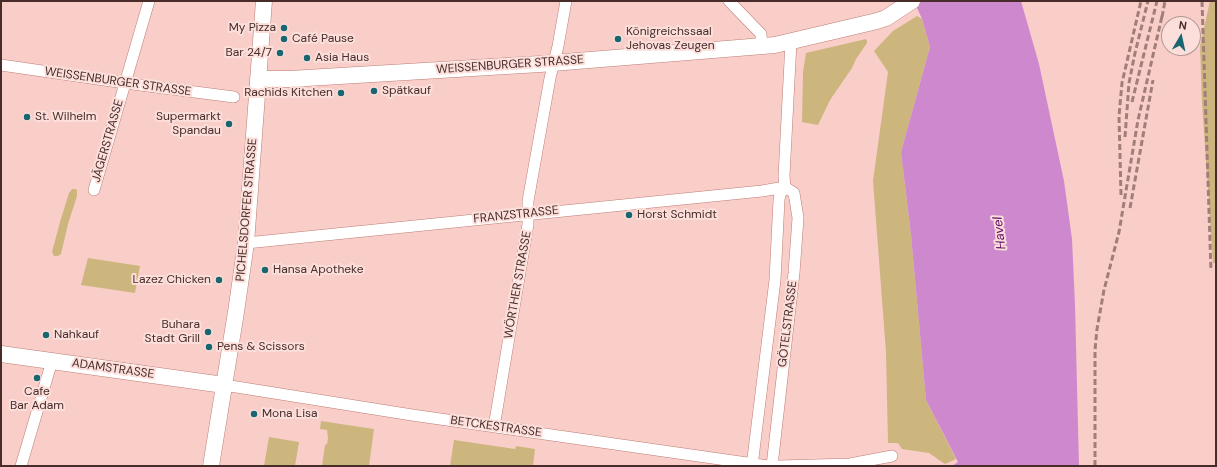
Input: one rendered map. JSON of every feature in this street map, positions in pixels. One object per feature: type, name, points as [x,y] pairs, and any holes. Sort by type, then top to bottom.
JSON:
[{"type":"street","name":"JÄGERSTRASSE","points":[[94,190],[149,1]]},
{"type":"street","name":"PICHELSDORFER STRASSE","points":[[211,466],[246,243],[264,1]]},
{"type":"street","name":"WÖRTHER STRASSE","points":[[494,427],[528,226],[528,201],[566,1]]},
{"type":"street","points":[[729,1],[761,34],[762,47],[791,42],[877,22],[912,1]]},
{"type":"street","name":"GÖTELSTRASSE","points":[[752,465],[775,280],[779,200],[780,194],[785,187],[784,176],[791,42]]},
{"type":"street","name":"WEISSENBURGER STRASSE","points":[[258,79],[290,79],[554,63],[762,47]]},
{"type":"street","name":"WEISSENBURGER STRASSE","points":[[1,66],[234,97]]},
{"type":"street","name":"GÖTELSTRASSE","points":[[772,466],[794,273],[798,218],[794,193],[785,187]]},
{"type":"street","name":"FRANZSTRASSE","points":[[246,243],[762,191],[785,187]]},
{"type":"street","name":"ADAMSTRASSE","points":[[1,354],[224,385]]},
{"type":"street","points":[[21,466],[52,361]]},
{"type":"street","name":"BETCKESTRASSE","points":[[224,385],[494,427],[752,465],[768,466]]},
{"type":"street","points":[[779,466],[850,464],[892,456]]},
{"type":"shaded area","points":[[1210,1],[1216,1],[1216,263],[1213,263],[1202,103],[1201,42]]},
{"type":"shaded area","points":[[917,16],[922,19],[930,47],[901,152],[911,235],[926,400],[956,459],[945,464],[929,453],[902,449],[898,443],[888,443],[886,352],[873,181],[888,72],[874,51],[893,31]]},
{"type":"shaded area","points":[[866,39],[867,43],[830,100],[818,125],[802,122],[803,72],[806,53]]},
{"type":"shaded area","points":[[72,189],[77,190],[77,196],[68,224],[61,254],[54,256],[52,252],[60,222],[69,193]]},
{"type":"shaded area","points":[[88,258],[140,266],[135,293],[81,285]]},
{"type":"shaded area","points":[[321,421],[374,429],[369,466],[322,466],[325,445],[327,444],[328,438],[327,430],[320,429]]},
{"type":"shaded area","points":[[269,437],[299,442],[295,466],[264,466]]},
{"type":"shaded area","points":[[454,440],[515,449],[516,446],[535,449],[533,466],[450,466]]},
{"type":"water","name":"Havel","points":[[914,1],[1021,1],[1039,64],[1064,181],[1072,239],[1079,466],[952,466],[958,462],[926,400],[911,235],[901,152],[930,47],[922,19]]},
{"type":"railway","points":[[1121,195],[1119,116],[1122,83],[1141,1]]},
{"type":"railway","points":[[1125,137],[1129,83],[1148,1]]},
{"type":"railway","points":[[1132,102],[1157,1]]},
{"type":"railway","points":[[1162,16],[1165,1]]},
{"type":"railway","points":[[1202,1],[1211,271]]},
{"type":"railway","points":[[1095,466],[1095,350],[1097,329],[1104,290],[1119,232],[1138,120],[1163,12]]},
{"type":"railway","points":[[1130,208],[1153,80]]},
{"type":"place","name":"My Pizza","points":[[284,28]]},
{"type":"place","name":"Café Pause","points":[[284,39]]},
{"type":"place","name":"Königreichssaal Jehovas Zeugen","points":[[618,39]]},
{"type":"place","name":"Bar 24/7","points":[[280,53]]},
{"type":"place","name":"Asia Haus","points":[[307,58]]},
{"type":"place","name":"Spätkauf","points":[[374,91]]},
{"type":"place","name":"Rachids Kitchen","points":[[341,93]]},
{"type":"place","name":"St. Wilhelm","points":[[27,117]]},
{"type":"place","name":"Supermarkt Spandau","points":[[229,124]]},
{"type":"place","name":"Horst Schmidt","points":[[629,215]]},
{"type":"place","name":"Hansa Apotheke","points":[[265,270]]},
{"type":"place","name":"Lazez Chicken","points":[[219,280]]},
{"type":"place","name":"Buhara Stadt Grill","points":[[208,332]]},
{"type":"place","name":"Nahkauf","points":[[46,335]]},
{"type":"place","name":"Pens & Scissors","points":[[209,347]]},
{"type":"place","name":"Cafe Bar Adam","points":[[37,378]]},
{"type":"place","name":"Mona Lisa","points":[[254,414]]}]
